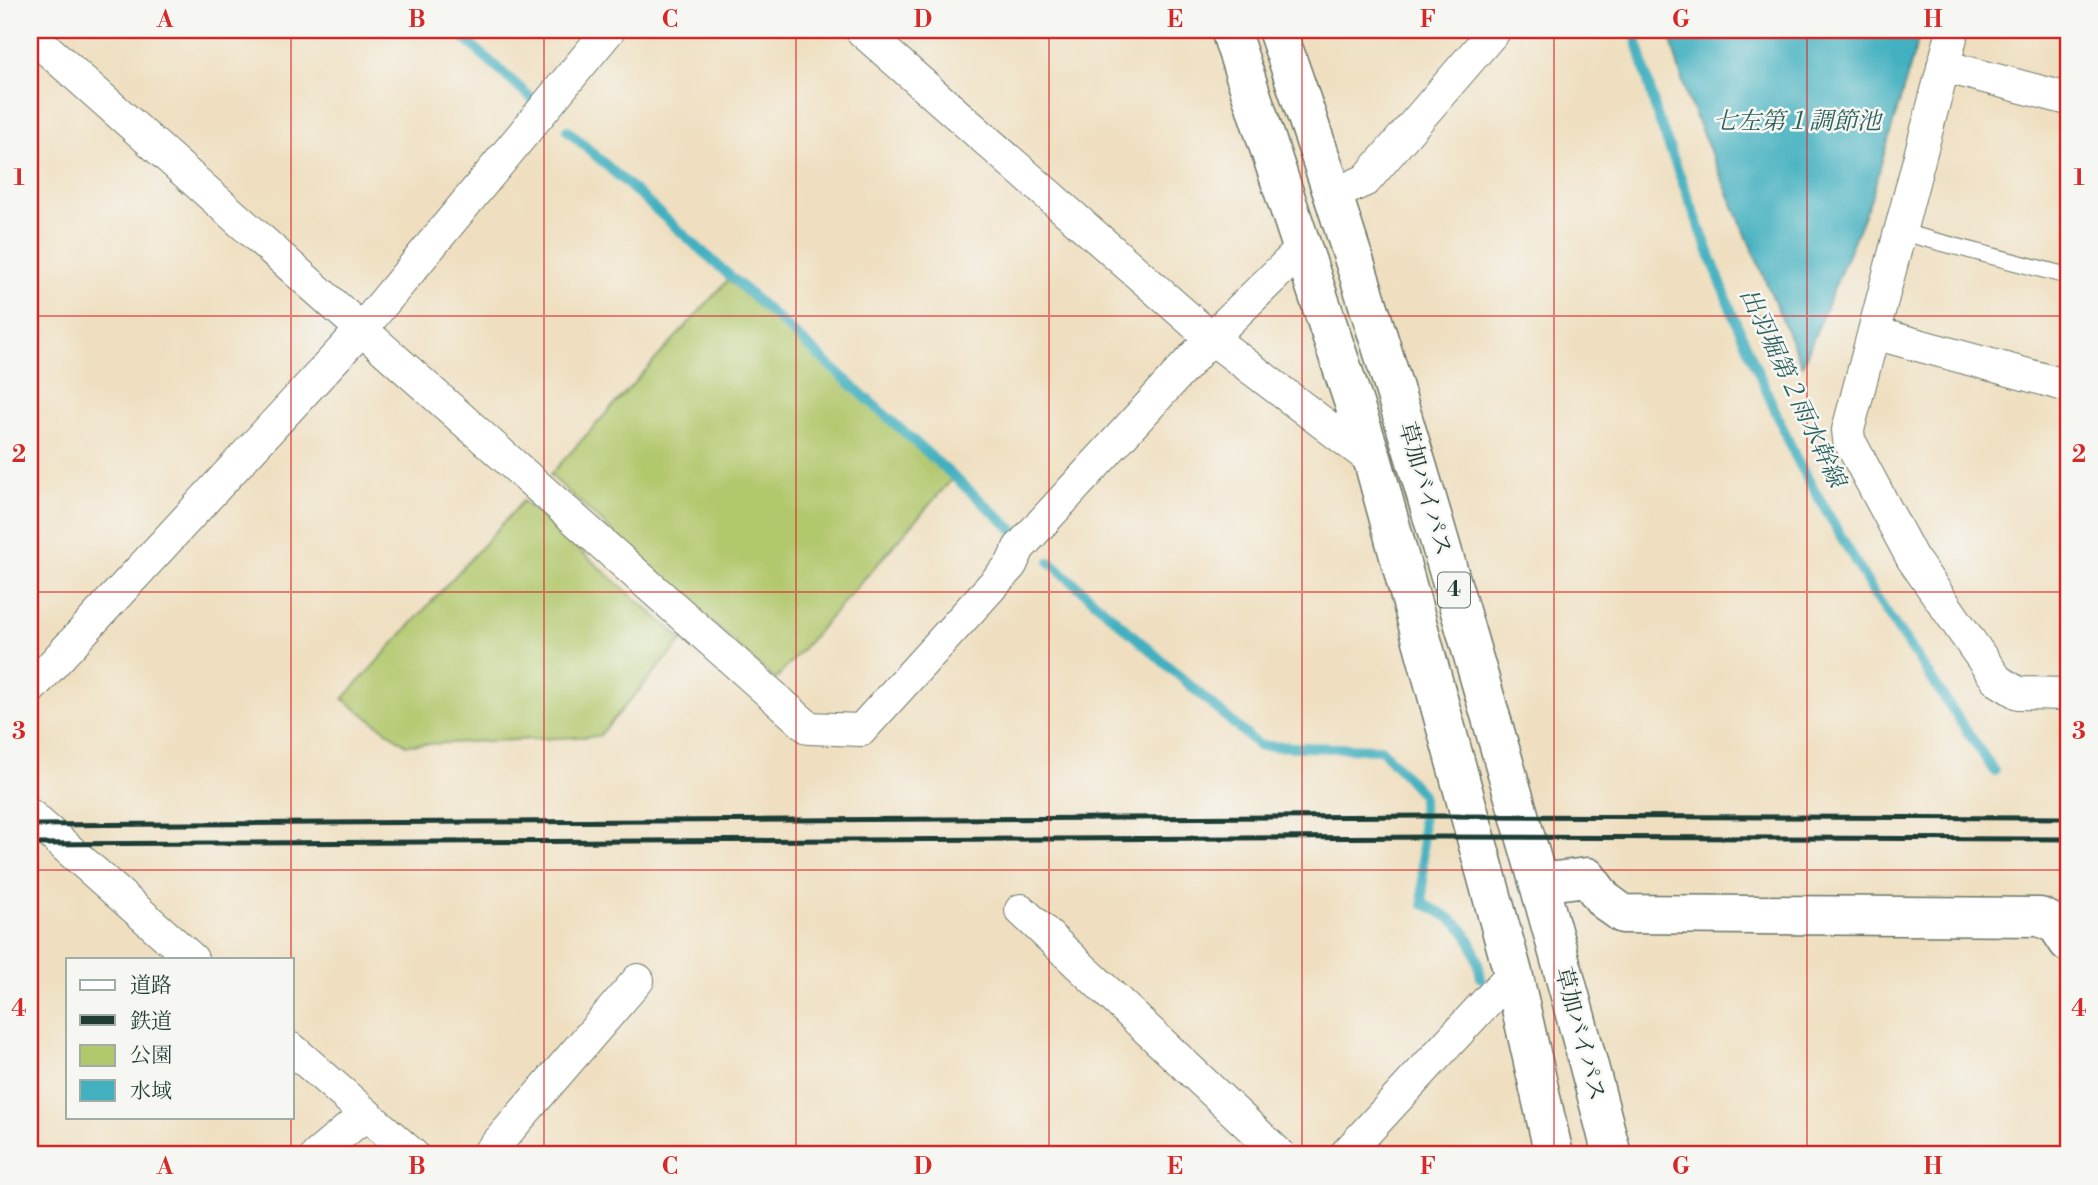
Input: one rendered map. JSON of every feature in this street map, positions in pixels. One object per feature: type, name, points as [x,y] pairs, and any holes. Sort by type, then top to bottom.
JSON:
[{"type":"main road","name":"草加バイパス","points":[[1230,30],[1373,461],[1513,972],[1554,1155]]},
{"type":"main road","name":"草加バイパス","points":[[1277,30],[1335,194],[1398,397],[1539,883],[1612,1155]]},
{"type":"main road","points":[[1539,883],[1587,877],[1604,900],[1623,914],[2040,917],[2057,925],[2068,942]]},
{"type":"street","points":[[30,689],[361,330],[609,30]]},
{"type":"street","points":[[861,30],[1210,338],[1373,461]]},
{"type":"street","points":[[1335,194],[1366,180],[1496,30]]},
{"type":"street","points":[[1953,30],[1848,430],[1849,440],[1912,558],[1997,680],[2018,692],[2068,694]]},
{"type":"street","points":[[30,33],[809,728],[861,730],[1011,565],[1019,548],[1210,338],[1304,247]]},
{"type":"street","points":[[1943,66],[2068,99]]},
{"type":"street","points":[[1874,333],[2068,386]]},
{"type":"street","points":[[30,815],[191,958]]},
{"type":"street","points":[[1021,910],[1280,1155]]},
{"type":"street","points":[[1345,1155],[1513,972]]},
{"type":"street","points":[[486,1155],[638,980]]},
{"type":"street","points":[[294,1051],[413,1155]]},
{"type":"street","points":[[317,1155],[366,1114]]},
{"type":"lane","points":[[1901,232],[2068,276]]},
{"type":"green space","points":[[728,280],[953,478],[775,680],[550,475]]},
{"type":"green space","points":[[523,501],[683,640],[599,736],[406,745],[343,699]]},
{"type":"water","name":"七左第１調節池","points":[[1668,30],[1921,30],[1871,198],[1802,366],[1687,97]]},
{"type":"waterway","points":[[455,30],[538,104]]},
{"type":"waterway","name":"出羽堀第２雨水幹線","points":[[1634,30],[1657,115],[1680,176],[1733,315],[1797,460],[1874,594],[1994,771]]},
{"type":"waterway","points":[[567,130],[1019,535]]},
{"type":"waterway","points":[[1050,562],[1259,746],[1381,749],[1422,794],[1423,904],[1448,917],[1464,931],[1475,951],[1481,978]]},
{"type":"waterway","name":"出羽堀第２雨水幹線","points":[[2064,881],[2068,887]]},
{"type":"railway","points":[[30,825],[1434,816],[2068,818]]},
{"type":"railway","points":[[30,844],[1440,837],[2068,839]]}]
